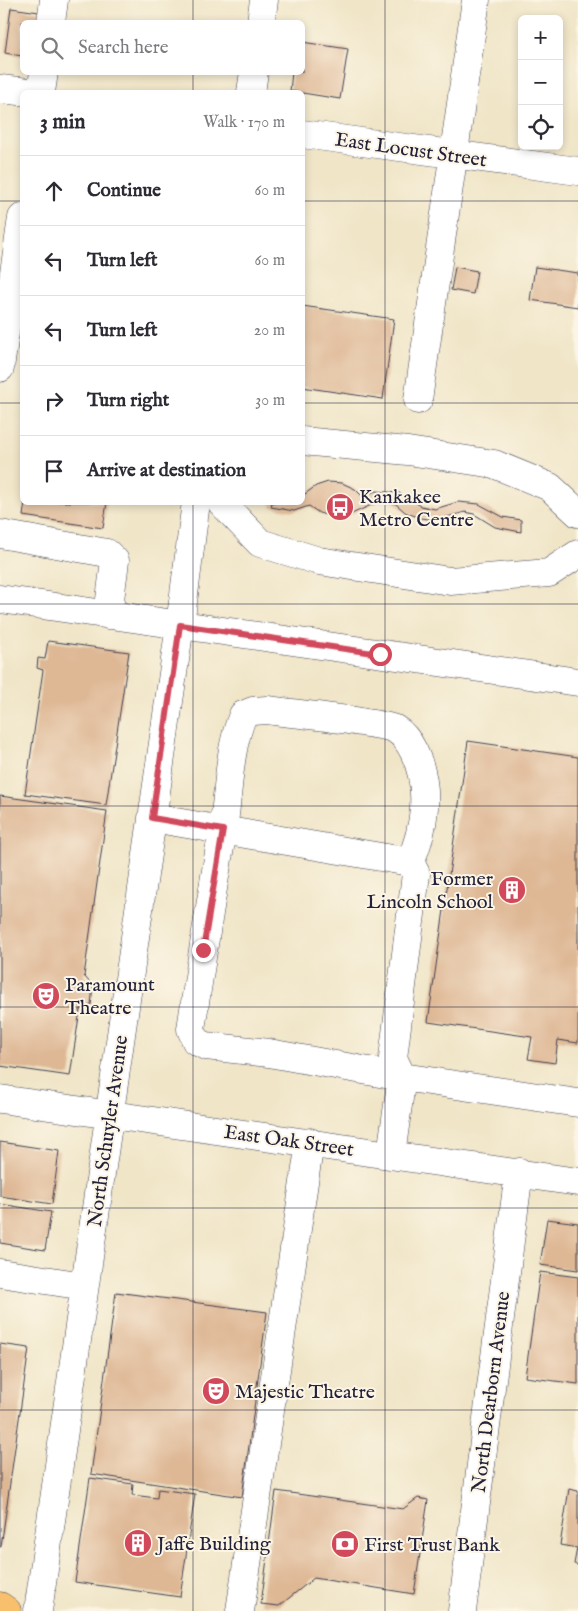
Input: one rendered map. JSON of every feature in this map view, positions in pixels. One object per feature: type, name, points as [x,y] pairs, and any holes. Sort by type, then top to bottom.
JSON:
[{"type":"main road","points":[[0,1606],[7,1611]]},
{"type":"street","points":[[51,20],[54,0]]},
{"type":"street","points":[[261,20],[264,0]]},
{"type":"street","points":[[418,400],[476,0]]},
{"type":"street","points":[[41,90],[44,75]]},
{"type":"street","points":[[251,90],[254,75]]},
{"type":"street","points":[[0,89],[20,91]]},
{"type":"street","name":"East Locust Street","points":[[305,134],[578,171]]},
{"type":"street","points":[[0,368],[20,235]]},
{"type":"street","points":[[305,441],[408,451],[494,464],[550,487],[578,513]]},
{"type":"street","name":"North Schuyler Avenue","points":[[38,1611],[196,505]]},
{"type":"street","points":[[224,505],[260,543],[319,561],[450,581],[549,573],[578,554]]},
{"type":"street","points":[[0,534],[107,553],[115,562],[108,615]]},
{"type":"street","points":[[0,599],[578,682]]},
{"type":"street","points":[[391,1154],[402,1077],[393,1058],[416,874],[410,862],[418,843],[423,817],[424,790],[420,765],[411,746],[402,734],[394,729],[371,724],[267,710],[253,711],[244,715],[235,736],[223,830],[191,1029],[196,1041],[206,1046],[269,1053],[402,1077],[578,1103]]},
{"type":"street","points":[[152,818],[410,862]]},
{"type":"street","name":"East Oak Street","points":[[0,1098],[578,1182]]},
{"type":"street","points":[[240,1611],[310,1142]]},
{"type":"street","name":"North Dearborn Avenue","points":[[462,1611],[519,1172]]},
{"type":"street","points":[[0,1273],[84,1286]]},
{"type":"building","points":[[11,8],[39,12],[38,20],[20,20],[20,56],[5,53]]},
{"type":"building","points":[[305,42],[348,49],[340,99],[305,93],[305,90],[290,90],[292,75],[305,75]]},
{"type":"building","points":[[455,267],[477,271],[473,294],[451,290]]},
{"type":"building","points":[[535,267],[578,273],[578,307],[530,300]]},
{"type":"building","points":[[305,306],[394,319],[383,399],[305,387]]},
{"type":"building","name":"Kankakee Metro Centre","points":[[328,482],[342,483],[355,489],[362,496],[376,491],[399,493],[421,506],[435,509],[458,502],[479,504],[503,517],[521,520],[521,532],[495,527],[474,514],[465,512],[437,520],[420,518],[405,512],[396,504],[390,502],[378,502],[345,517],[333,517],[319,513],[309,506],[294,511],[271,507],[271,505],[305,505],[305,494],[316,486]]},
{"type":"building","points":[[25,505],[107,505],[103,528],[23,516]]},
{"type":"building","points":[[48,641],[129,652],[106,805],[25,794],[43,670],[37,668],[38,658],[45,659]]},
{"type":"building","name":"Former Lincoln School","points":[[468,741],[578,757],[578,1043],[558,1040],[555,1063],[528,1059],[532,1037],[428,1022]]},
{"type":"building","points":[[0,796],[107,811],[84,976],[93,986],[91,1005],[80,1010],[70,1076],[0,1066]]},
{"type":"building","points":[[0,1142],[59,1151],[52,1204],[0,1196]]},
{"type":"building","points":[[0,1204],[51,1212],[45,1250],[0,1243]]},
{"type":"building","points":[[547,1219],[578,1223],[578,1270],[540,1265]]},
{"type":"building","points":[[540,1272],[578,1277],[578,1384],[525,1377]]},
{"type":"building","points":[[116,1292],[267,1312],[242,1497],[91,1474]]},
{"type":"building","points":[[0,1344],[29,1348],[1,1547],[0,1547]]},
{"type":"building","points":[[90,1478],[133,1484],[132,1495],[157,1498],[158,1489],[195,1494],[180,1597],[75,1582]]},
{"type":"building","points":[[569,1489],[578,1491],[578,1565],[574,1564],[577,1548],[560,1545]]},
{"type":"building","name":"First Trust Bank","points":[[276,1491],[403,1509],[418,1498],[428,1500],[414,1594],[314,1578],[279,1606],[261,1604]]},
{"type":"place","name":"Kankakee Metro Centre","points":[[340,507]]},
{"type":"place","name":"Former Lincoln School","points":[[512,890]]},
{"type":"place","name":"Paramount Theatre","points":[[46,996]]},
{"type":"place","name":"Majestic Theatre","points":[[216,1391]]},
{"type":"place","name":"Jaffe Building","points":[[138,1543]]},
{"type":"place","name":"First Trust Bank","points":[[345,1544]]},
{"type":"route","points":[[203,950],[223,830],[152,818],[180,625],[380,654]]}]
